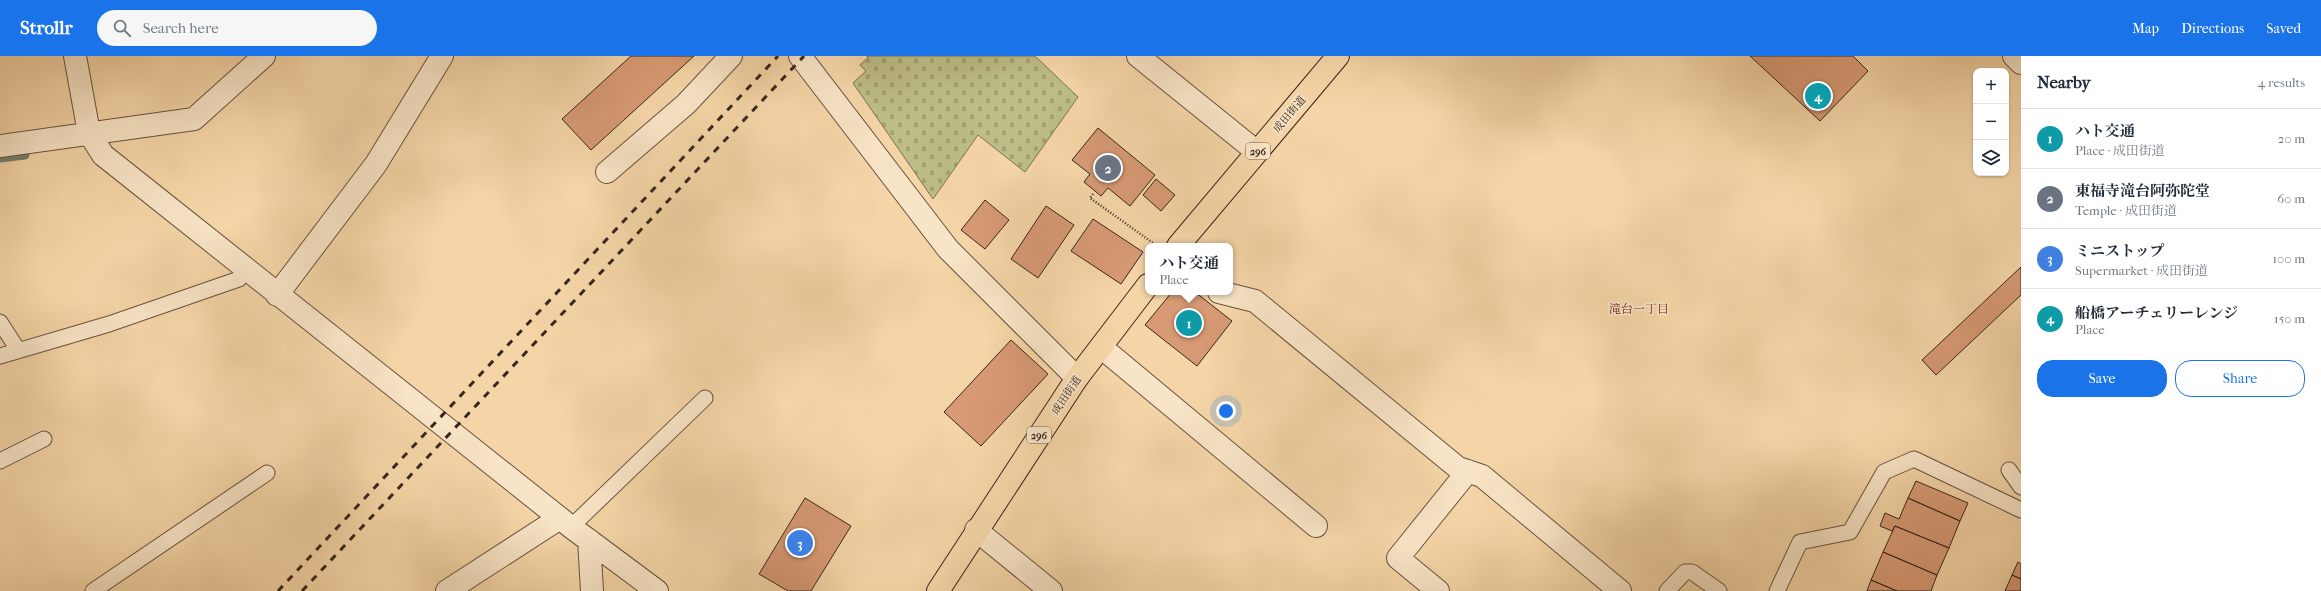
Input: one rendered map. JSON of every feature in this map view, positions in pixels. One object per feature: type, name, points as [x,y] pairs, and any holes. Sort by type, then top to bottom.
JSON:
[{"type":"highway","name":"成田街道","points":[[1181,243],[1338,56]]},
{"type":"highway","name":"成田街道","points":[[938,591],[976,530],[1077,378],[1145,289]]},
{"type":"street","points":[[75,56],[89,133],[103,155],[277,295],[573,529],[657,591]]},
{"type":"street","points":[[0,146],[194,119],[264,56]]},
{"type":"street","points":[[277,295],[376,164],[442,56]]},
{"type":"street","points":[[607,172],[686,104],[731,56]]},
{"type":"street","points":[[800,56],[948,249],[1077,378]]},
{"type":"street","points":[[1138,56],[1257,152]]},
{"type":"street","points":[[2014,56],[2021,63]]},
{"type":"street","points":[[1230,295],[1255,302],[1458,468],[1482,476],[1620,591]]},
{"type":"street","points":[[1101,347],[1316,526]]},
{"type":"street","points":[[1438,591],[1398,558],[1468,471]]},
{"type":"street","points":[[447,591],[573,529]]},
{"type":"street","points":[[573,529],[592,591]]},
{"type":"street","points":[[976,530],[1051,591]]},
{"type":"lane","points":[[0,356],[109,324],[239,279],[246,270]]},
{"type":"lane","points":[[0,322],[18,350]]},
{"type":"lane","points":[[573,529],[706,398]]},
{"type":"lane","points":[[0,461],[44,439]]},
{"type":"lane","points":[[1777,591],[1800,542],[1850,532],[1884,472],[1914,459],[2021,510]]},
{"type":"lane","points":[[2009,470],[2021,487]]},
{"type":"lane","points":[[93,591],[267,472]]},
{"type":"lane","points":[[1667,591],[1685,572],[1692,572],[1719,591]]},
{"type":"path","points":[[1093,194],[1090,198],[1153,243]]},
{"type":"green space","points":[[867,56],[1035,56],[1078,97],[1025,172],[978,135],[933,199],[853,83],[866,71],[860,65],[868,58]]},
{"type":"building","points":[[631,56],[694,56],[591,150],[562,119]]},
{"type":"building","points":[[1750,56],[1853,56],[1868,71],[1820,121]]},
{"type":"building","points":[[1098,128],[1155,175],[1130,206],[1108,188],[1101,196],[1084,182],[1090,174],[1072,160]]},
{"type":"building","points":[[1156,179],[1175,195],[1161,211],[1143,195]]},
{"type":"building","points":[[985,200],[1009,220],[985,249],[961,230]]},
{"type":"building","points":[[1046,206],[1074,225],[1038,278],[1011,259]]},
{"type":"building","points":[[1093,219],[1143,252],[1121,284],[1071,251]]},
{"type":"building","points":[[2021,267],[2021,295],[1936,375],[1922,360]]},
{"type":"building","points":[[1170,295],[1199,295],[1232,321],[1197,366],[1145,325]]},
{"type":"building","points":[[1011,340],[1048,374],[981,446],[944,412]]},
{"type":"building","points":[[1916,481],[1968,503],[1960,521],[1908,498]]},
{"type":"building","points":[[805,498],[851,526],[811,591],[788,591],[759,574]]},
{"type":"building","points":[[1908,498],[1960,521],[1949,548],[1895,526],[1892,531],[1880,526],[1885,513],[1899,519]]},
{"type":"building","points":[[1895,526],[1949,548],[1937,575],[1883,552]]},
{"type":"building","points":[[1883,552],[1937,575],[1931,591],[1897,591],[1871,580]]},
{"type":"building","points":[[2018,562],[2021,564],[2021,579],[2012,575]]},
{"type":"building","points":[[2012,575],[2021,579],[2021,591],[2005,591]]},
{"type":"building","points":[[1871,580],[1897,591],[1867,591]]},
{"type":"waterway","points":[[0,158],[25,155]]},
{"type":"railway","points":[[278,591],[778,56]]},
{"type":"railway","points":[[302,591],[804,56]]},
{"type":"place","name":"船橋アーチェリーレンジ","points":[[1818,96]]},
{"type":"place","name":"東福寺滝台阿弥陀堂","points":[[1108,168]]},
{"type":"place","name":"ハト交通","points":[[1189,323]]},
{"type":"place","name":"ミニストップ","points":[[800,543]]},
{"type":"district","name":"滝台一丁目","points":[[1639,309]]}]
